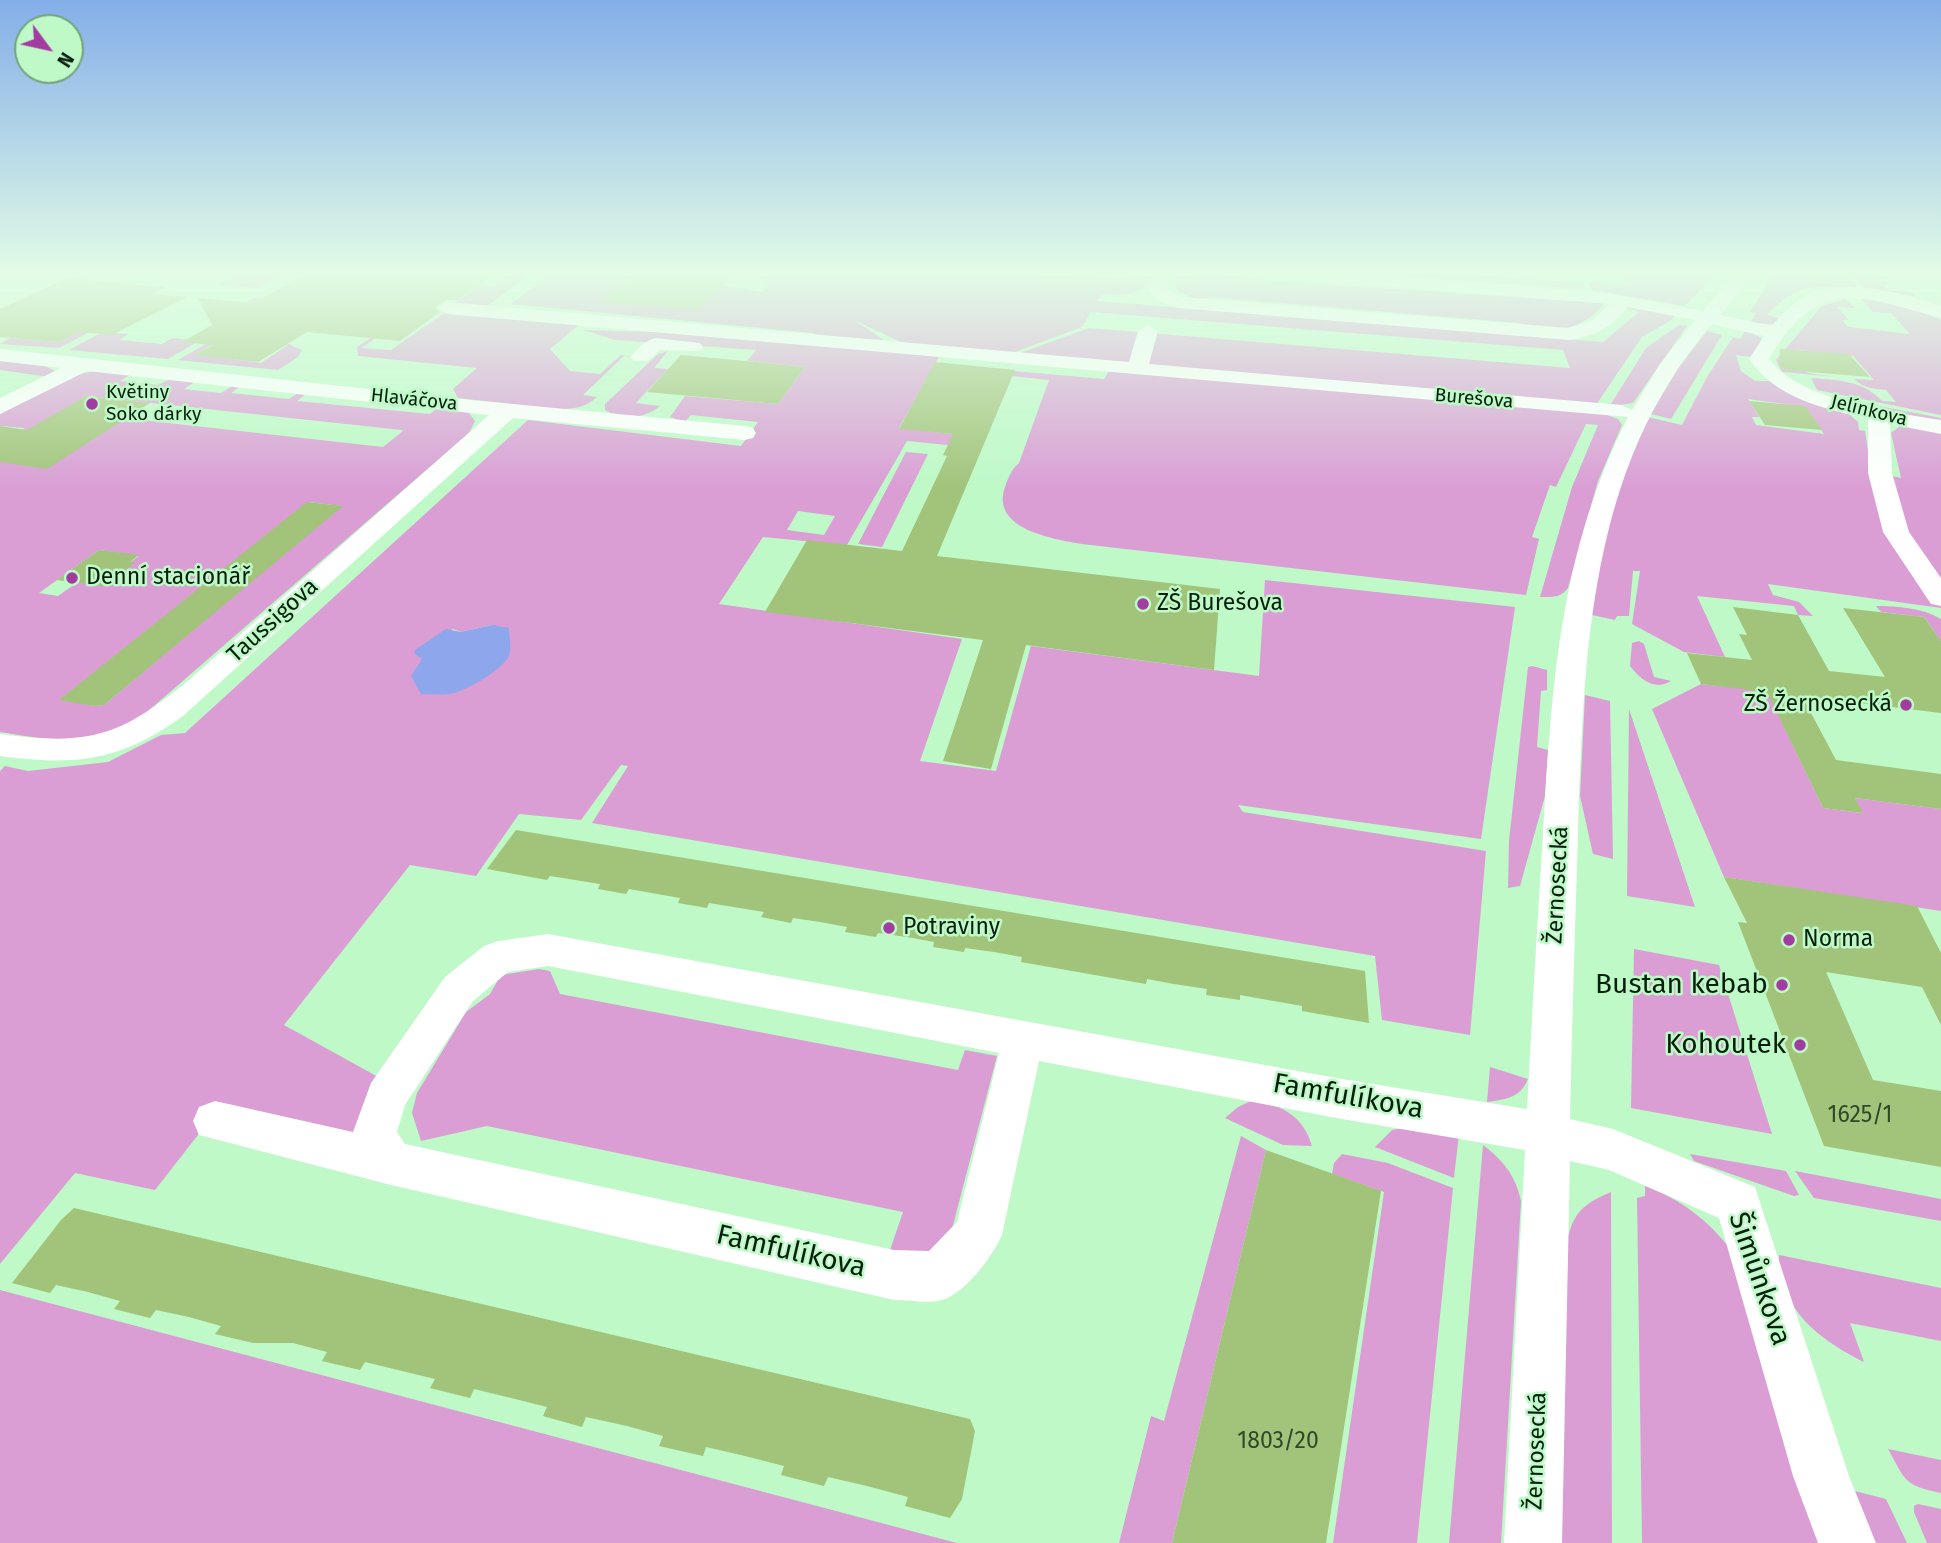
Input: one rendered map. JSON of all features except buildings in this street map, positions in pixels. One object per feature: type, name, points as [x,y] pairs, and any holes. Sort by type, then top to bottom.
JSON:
[{"type":"street","points":[[654,345],[648,351],[694,347],[745,352],[752,345]]},
{"type":"street","name":"Burešova","points":[[872,345],[1622,412]]},
{"type":"street","points":[[1138,369],[1144,345]]},
{"type":"street","name":"Žernosecká","points":[[1533,1543],[1550,1043],[1568,698],[1579,595],[1589,544],[1612,479],[1639,415],[1684,345]]},
{"type":"street","name":"Jelínkova","points":[[1768,345],[1759,359],[1771,377],[1801,392],[1879,415],[1941,427]]},
{"type":"street","name":"Hlaváčova","points":[[0,355],[745,433]]},
{"type":"street","points":[[0,407],[84,364]]},
{"type":"street","name":"Taussigova","points":[[0,746],[71,751],[98,747],[159,718],[191,695],[508,410]]},
{"type":"street","points":[[1879,415],[1880,473],[1896,532],[1941,598]]},
{"type":"street","name":"Famfulíkova","points":[[391,1163],[374,1135],[386,1097],[459,989],[498,957],[548,950],[1336,1098],[1472,1118],[1548,1135]]},
{"type":"street","name":"Famfulíkova","points":[[215,1121],[894,1275],[939,1276],[978,1235],[1023,1038]]},
{"type":"street","name":"Šimůnkova","points":[[1548,1135],[1623,1153],[1738,1203],[1821,1476],[1847,1543]]},
{"type":"shaded area","points":[[15,345],[65,345],[59,348]]},
{"type":"shaded area","points":[[78,345],[192,345],[168,359],[69,350]]},
{"type":"shaded area","points":[[204,345],[212,345],[196,354],[261,363],[288,345],[302,350],[298,357],[278,370],[178,360]]},
{"type":"shaded area","points":[[366,345],[362,348],[391,350],[398,345],[555,345],[550,349],[570,371],[600,374],[621,355],[637,357],[624,356],[583,395],[597,397],[588,404],[557,409],[458,398],[453,389],[477,368],[358,356],[357,347]]},
{"type":"shaded area","points":[[686,345],[828,345],[940,355],[899,428],[986,438],[948,445],[907,441],[847,545],[763,537],[719,604],[962,639],[920,761],[996,771],[1031,646],[1259,676],[1265,580],[1515,607],[1481,839],[1238,805],[1243,812],[1486,851],[1470,1035],[1382,1020],[1375,956],[592,823],[628,766],[621,765],[581,820],[519,814],[476,876],[410,865],[284,1025],[380,1078],[353,1134],[223,1103],[155,1190],[75,1173],[0,1264],[0,771],[5,766],[28,771],[108,762],[161,735],[185,733],[528,420],[741,446],[758,422],[691,415],[685,422],[670,417],[685,396],[778,404],[805,367],[747,361],[756,350]],"holes":[[[798,511],[835,516],[824,535],[787,530]],[[492,625],[510,644],[508,656],[496,669],[422,659],[419,654],[453,629],[461,632]]]},
{"type":"shaded area","points":[[925,345],[1034,345],[1012,353]]},
{"type":"shaded area","points":[[1042,345],[1294,345],[1570,368],[1563,350],[1501,345],[1637,345],[1596,405],[1012,356]]},
{"type":"shaded area","points":[[1650,345],[1674,345],[1633,403],[1609,407]]},
{"type":"shaded area","points":[[1696,345],[1716,345],[1671,419],[1651,414],[1677,370]]},
{"type":"shaded area","points":[[1728,345],[1760,345],[1751,357],[1736,355],[1741,371],[1755,381],[1769,381],[1778,387],[1847,403],[1848,400],[1941,418],[1941,608],[1768,584],[1773,595],[1799,602],[1813,616],[1798,615],[1794,606],[1697,596],[1725,657],[1684,652],[1632,624],[1640,571],[1633,571],[1629,616],[1617,616],[1615,620],[1592,615],[1589,544],[1639,415],[1682,425],[1707,377]],"holes":[[[1748,399],[1805,407],[1824,434],[1756,425],[1752,417],[1759,417]],[[1847,412],[1900,426],[1891,433],[1901,478],[1871,471],[1865,431],[1859,430],[1858,422]]]},
{"type":"shaded area","points":[[1789,345],[1941,345],[1941,415],[1817,390],[1811,378],[1849,382],[1875,394],[1882,401],[1896,402],[1886,390],[1865,386],[1854,379],[1874,380],[1853,356],[1797,350],[1808,373],[1836,377],[1782,372],[1776,360]]},
{"type":"shaded area","points":[[668,351],[654,368],[668,369],[636,403],[660,406],[647,414],[633,417],[605,410],[605,404],[658,354]]},
{"type":"shaded area","points":[[0,361],[45,366],[55,371],[49,377],[0,370]]},
{"type":"shaded area","points":[[96,371],[130,375],[120,381],[158,385],[170,379],[196,381],[184,389],[221,393],[234,385],[241,386],[231,393],[289,399],[300,392],[307,393],[297,401],[430,414],[440,406],[469,413],[475,421],[469,433],[140,718],[103,733],[72,739],[40,738],[0,732],[0,442],[25,428],[0,426],[0,414],[75,375]],"holes":[[[86,396],[402,430],[403,431],[383,447],[61,411]],[[308,502],[341,506],[104,705],[94,706],[61,699]],[[99,550],[139,556],[129,563],[133,564],[104,586],[108,561],[58,596],[39,593]]]},
{"type":"shaded area","points":[[1014,371],[1104,379],[1109,371],[1605,414],[1618,419],[1622,425],[1598,481],[1568,588],[1559,595],[1540,597],[1572,487],[1598,425],[1586,424],[1556,487],[1550,485],[1532,537],[1539,539],[1526,595],[1082,544],[1041,535],[1027,529],[1007,513],[1003,501],[1005,487],[1019,463],[1049,380],[1012,376]]},
{"type":"shaded area","points":[[906,452],[928,454],[882,547],[858,544]]},
{"type":"shaded area","points":[[1876,606],[1901,607],[1934,615],[1941,619],[1941,641],[1924,617],[1881,612]]},
{"type":"shaded area","points":[[1639,641],[1644,644],[1654,677],[1671,681],[1653,684],[1639,676],[1630,666],[1632,643]]},
{"type":"shaded area","points":[[1528,667],[1547,670],[1547,690],[1541,691],[1537,747],[1548,750],[1545,796],[1520,886],[1508,888],[1509,841]]},
{"type":"shaded area","points":[[1701,684],[1767,691],[1823,808],[1862,813],[1855,798],[1941,809],[1941,911],[1724,877],[1652,709]]},
{"type":"shaded area","points":[[1585,695],[1610,701],[1613,859],[1593,854],[1580,796]]},
{"type":"shaded area","points":[[1629,709],[1695,907],[1627,896]]},
{"type":"shaded area","points":[[1634,949],[1719,965],[1772,1134],[1631,1108]]},
{"type":"shaded area","points":[[539,969],[550,971],[560,994],[958,1070],[965,1050],[997,1056],[951,1233],[930,1261],[889,1253],[903,1212],[487,1126],[421,1141],[412,1113],[417,1093],[466,1012],[490,994],[501,975]]},
{"type":"shaded area","points":[[1490,1067],[1528,1079],[1517,1094],[1487,1102]]},
{"type":"shaded area","points":[[1251,1101],[1272,1105],[1290,1113],[1303,1127],[1312,1146],[1283,1145],[1225,1118]]},
{"type":"shaded area","points":[[1414,1126],[1459,1134],[1454,1178],[1375,1147],[1392,1130]]},
{"type":"shaded area","points":[[1241,1136],[1266,1150],[1172,1543],[1119,1543],[1151,1416],[1164,1421]]},
{"type":"shaded area","points":[[1483,1145],[1507,1169],[1516,1184],[1521,1201],[1501,1543],[1449,1543]]},
{"type":"shaded area","points":[[1342,1154],[1388,1163],[1453,1188],[1417,1543],[1333,1543],[1384,1192],[1332,1174],[1334,1163]]},
{"type":"shaded area","points":[[1690,1154],[1786,1171],[1799,1195],[1794,1196],[1694,1161]]},
{"type":"shaded area","points":[[1795,1171],[1941,1199],[1941,1221],[1814,1198]]},
{"type":"shaded area","points":[[1645,1186],[1693,1212],[1732,1251],[1821,1543],[1642,1543],[1637,1198],[1645,1196]]},
{"type":"shaded area","points":[[1611,1192],[1612,1543],[1557,1543],[1566,1246],[1571,1226],[1580,1212],[1593,1201]]},
{"type":"shaded area","points":[[1779,1255],[1941,1288],[1941,1341],[1850,1323],[1864,1362],[1818,1333],[1794,1307],[1781,1274]]},
{"type":"shaded area","points":[[0,1290],[957,1543],[0,1543]]},
{"type":"shaded area","points":[[1888,1449],[1941,1460],[1941,1493],[1919,1487],[1907,1480]]},
{"type":"shaded area","points":[[1847,1489],[1886,1499],[1907,1543],[1866,1543]]},
{"type":"shaded area","points":[[1918,1504],[1941,1509],[1941,1543],[1927,1543],[1914,1512],[1914,1506]]},
{"type":"water","points":[[492,625],[509,628],[510,653],[505,662],[482,680],[464,689],[446,694],[421,694],[411,676],[422,659],[414,653],[415,650],[446,629],[461,632]]},
{"type":"place","name":"Květiny Soko dárky","points":[[92,404]]},
{"type":"place","name":"Denní stacionář","points":[[72,578]]},
{"type":"place","name":"ZŠ Burešova","points":[[1143,604]]},
{"type":"place","name":"ZŠ Žernosecká","points":[[1906,705]]},
{"type":"place","name":"Potraviny","points":[[889,928]]},
{"type":"place","name":"Norma","points":[[1789,940]]},
{"type":"place","name":"Bustan kebab","points":[[1782,985]]},
{"type":"place","name":"Kohoutek","points":[[1800,1045]]}]
